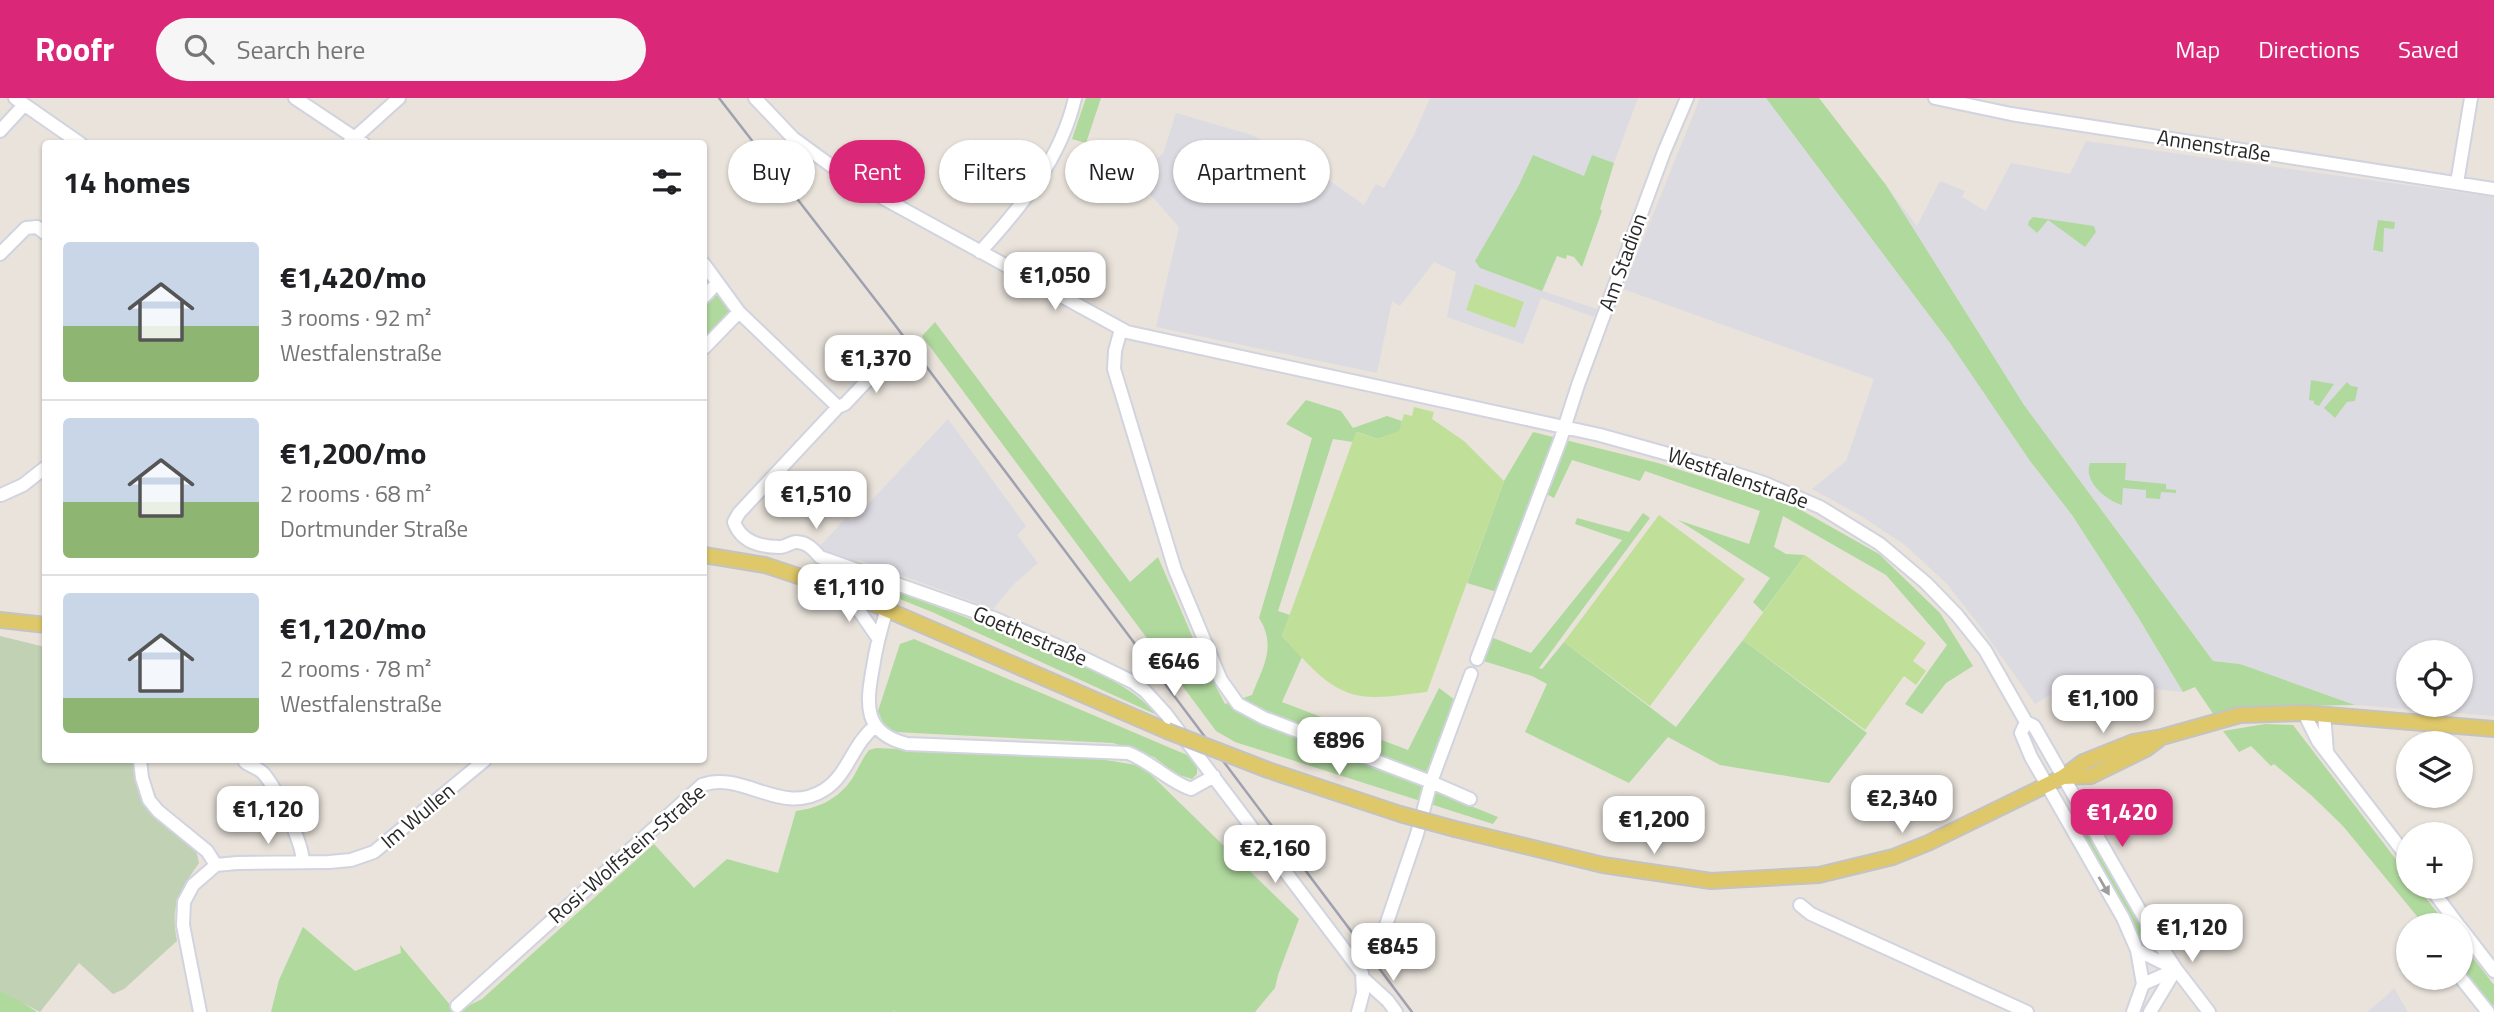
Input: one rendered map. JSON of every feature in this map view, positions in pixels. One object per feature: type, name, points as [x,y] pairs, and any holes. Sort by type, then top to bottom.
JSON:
[{"type":"main road","points":[[707,555],[765,565],[846,593],[1167,732],[1268,770],[1401,814],[1603,865],[1711,881],[1819,874],[1899,855],[2063,777],[2091,776],[2146,749],[2162,737],[2240,715],[2324,714],[2494,729]]},
{"type":"main road","points":[[0,620],[42,625]]},
{"type":"street","points":[[295,98],[353,140]]},
{"type":"street","points":[[358,140],[399,98]]},
{"type":"street","points":[[755,98],[793,138],[832,168],[979,252],[1017,208],[1052,159],[1066,130],[1075,98]]},
{"type":"street","name":"Am Stadion","points":[[1565,429],[1578,386],[1686,98]]},
{"type":"street","name":"Annenstraße","points":[[1935,98],[2038,118],[2494,189]]},
{"type":"street","points":[[2457,183],[2471,98]]},
{"type":"street","points":[[0,131],[20,101],[75,140]]},
{"type":"street","points":[[0,254],[26,228],[37,227],[42,231]]},
{"type":"street","name":"Westfalenstraße","points":[[979,252],[1135,335],[1316,372],[1682,457],[1764,483],[1820,507],[1865,533],[1902,561],[1957,615],[1985,650],[2026,722],[2034,726],[2127,891],[2176,970],[2209,1012]]},
{"type":"street","points":[[707,268],[739,312],[838,407]]},
{"type":"street","points":[[707,294],[717,283]]},
{"type":"street","points":[[707,345],[739,312]]},
{"type":"street","points":[[1121,329],[1115,351],[1114,369],[1175,570],[1227,690],[1243,708],[1264,719],[1430,788],[1470,799]]},
{"type":"street","name":"Goethestraße","points":[[893,352],[739,513],[734,522],[738,533],[745,540],[783,547],[796,542],[811,547],[820,557],[996,619],[1133,682],[1166,714],[1214,776]]},
{"type":"street","points":[[1477,659],[1565,429]]},
{"type":"street","points":[[1,495],[23,485],[42,470]]},
{"type":"street","points":[[846,593],[878,638]]},
{"type":"street","points":[[887,609],[878,638],[868,692],[870,715],[883,734],[907,744],[1128,753],[1145,760],[1181,786],[1191,789],[1214,776],[1362,973],[1363,993],[1358,1012]]},
{"type":"street","points":[[1381,940],[1430,788],[1471,674]]},
{"type":"street","points":[[2304,713],[2318,741],[2396,843]]},
{"type":"street","points":[[2324,714],[2327,753]]},
{"type":"street","name":"Westfalenstraße","points":[[2026,722],[2021,733],[2046,784],[2123,918],[2137,950],[2143,984]]},
{"type":"street","name":"Rosi-Wolfstein-Straße","points":[[457,1006],[702,785],[710,782],[726,783],[787,799],[801,799],[813,795],[834,782],[844,770],[857,744],[875,726]]},
{"type":"street","points":[[140,763],[149,800],[158,811],[207,851],[216,865],[193,885],[184,902],[183,925],[200,1012]]},
{"type":"street","points":[[247,763],[263,772],[291,822],[303,862]]},
{"type":"street","name":"Im Wullen","points":[[216,865],[351,860],[374,852],[481,763]]},
{"type":"street","points":[[2439,899],[2450,913]]},
{"type":"street","points":[[1800,905],[1811,914],[2027,1012]]},
{"type":"street","points":[[2473,943],[2494,971]]},
{"type":"street","points":[[2137,950],[2176,970]]},
{"type":"street","points":[[2133,1012],[2143,984],[2176,970]]},
{"type":"street","points":[[2150,1012],[2176,970]]},
{"type":"street","points":[[1364,979],[1396,1012]]},
{"type":"street","points":[[2470,990],[2488,1012]]},
{"type":"shaded area","points":[[1430,98],[1638,98],[1614,163],[1593,156],[1543,291],[1597,309],[1594,317],[1541,298],[1523,344],[1447,317],[1456,272],[1434,262],[1400,306],[1392,301],[1377,373],[1156,327],[1179,227],[1158,203],[1159,157],[1163,154],[1176,113],[1261,140],[1173,140],[1173,203],[1330,203],[1330,181],[1364,205],[1376,184],[1384,188],[1414,135]]},
{"type":"shaded area","points":[[1700,98],[1766,98],[1950,343],[2030,461],[2072,515],[2183,692],[2072,681],[2035,704],[1946,583],[1905,545],[1861,516],[1812,489],[1846,461],[1874,379],[1623,289]]},
{"type":"shaded area","points":[[2086,141],[2494,197],[2494,716],[2473,714],[2473,640],[2396,640],[2396,708],[2355,705],[2240,664],[2213,661],[2024,405],[1886,185],[1917,226],[1940,181],[1965,191],[1962,197],[1986,211],[2011,163],[2070,174]]},
{"type":"shaded area","points":[[948,419],[1026,526],[1017,535],[1038,563],[1013,585],[993,609],[860,560],[855,561],[825,551],[820,546],[846,518],[852,521]]},
{"type":"shaded area","points":[[2394,988],[2408,1012],[2367,1012],[2387,995]]},
{"type":"green space","points":[[1086,98],[1101,98],[1087,140],[1072,139]]},
{"type":"green space","points":[[1766,98],[1819,98],[1886,185],[2024,405],[2213,661],[2240,664],[2355,705],[2243,707],[2214,715],[2195,687],[2183,692],[2072,515],[2030,461],[1950,343]]},
{"type":"green space","points":[[1533,155],[1584,176],[1592,155],[1614,163],[1600,209],[1602,211],[1582,267],[1574,257],[1567,255],[1566,259],[1557,256],[1542,291],[1480,268],[1475,261],[1518,187]]},
{"type":"green space","points":[[2033,217],[2094,226],[2096,232],[2085,247],[2048,220],[2037,233],[2028,225]]},
{"type":"green space","points":[[2378,220],[2395,222],[2394,229],[2384,228],[2383,252],[2373,250]]},
{"type":"green space","points":[[1475,284],[1524,302],[1515,328],[1466,310]]},
{"type":"green space","points":[[716,294],[731,310],[731,316],[707,342],[707,298]]},
{"type":"green space","points":[[935,322],[1130,582],[1158,557],[1205,666],[1225,704],[1252,695],[1264,666],[1268,647],[1259,618],[1312,438],[1286,424],[1306,400],[1341,411],[1353,428],[1387,416],[1402,421],[1400,431],[1378,439],[1357,432],[1353,442],[1333,439],[1278,611],[1290,615],[1282,636],[1302,657],[1282,702],[1408,750],[1439,688],[1455,700],[1421,786],[1498,817],[1493,824],[1235,742],[1216,731],[922,336]]},
{"type":"green space","points":[[2311,380],[2334,384],[2319,406],[2309,400]]},
{"type":"green space","points":[[2347,382],[2358,387],[2355,401],[2347,402],[2335,418],[2324,408]]},
{"type":"green space","points":[[1414,407],[1434,412],[1432,419],[1464,441],[1504,481],[1427,692],[1386,697],[1361,696],[1337,688],[1327,681],[1282,636],[1356,432],[1378,439],[1399,431],[1404,414],[1412,416]]},
{"type":"green space","points":[[1533,432],[1658,463],[1794,506],[1879,554],[1940,613],[1973,666],[1946,683],[1922,714],[1905,704],[1947,645],[1886,575],[1783,516],[1774,547],[1786,554],[1805,555],[1763,612],[1753,602],[1770,578],[1678,520],[1749,544],[1760,511],[1645,471],[1640,481],[1572,460],[1554,498],[1537,489],[1497,592],[1467,583],[1504,481]]},
{"type":"green space","points":[[2090,463],[2126,463],[2125,480],[2166,484],[2166,489],[2176,490],[2176,493],[2161,492],[2160,499],[2146,498],[2146,490],[2123,488],[2122,505],[2097,489],[2090,476]]},
{"type":"green space","points":[[1643,513],[1650,518],[1539,668],[1542,669],[1564,642],[1676,727],[1743,640],[1867,733],[1829,783],[1720,765],[1668,737],[1629,783],[1525,732],[1547,684],[1532,676],[1477,659],[1486,635],[1531,653],[1622,540],[1575,524],[1577,518],[1629,532]]},
{"type":"green space","points":[[1659,515],[1745,579],[1650,706],[1564,642]]},
{"type":"green space","points":[[1805,555],[1926,643],[1913,661],[1926,671],[1916,685],[1904,676],[1865,730],[1743,640]]},
{"type":"green space","points":[[852,577],[978,622],[1094,671],[1134,694],[1157,715],[932,612],[850,579]]},
{"type":"green space","points":[[0,636],[42,646],[42,763],[135,763],[141,791],[151,812],[169,829],[195,846],[199,863],[178,899],[175,918],[177,941],[124,989],[113,994],[79,963],[40,1012],[0,991]]},
{"type":"green space","points":[[914,639],[1187,755],[1197,767],[1197,774],[1192,779],[1176,774],[1154,757],[1113,743],[894,732],[883,723],[878,711],[900,644]]},
{"type":"green space","points":[[2265,724],[2293,725],[2396,859],[2396,891],[2343,826],[2311,795],[2274,764],[2271,766],[2251,746],[2239,752],[2223,731]]},
{"type":"green space","points":[[876,748],[1094,758],[1142,766],[1299,919],[1275,988],[1255,1012],[456,1012],[482,999],[654,844],[694,888],[727,859],[778,873],[796,811],[812,808],[834,797],[847,786],[869,750]]},
{"type":"green space","points":[[2075,814],[2159,957],[2134,930],[2109,892],[2068,817]]},
{"type":"green space","points":[[2403,899],[2427,899],[2438,913],[2414,913]]},
{"type":"green space","points":[[303,927],[355,971],[401,953],[400,945],[456,1012],[271,1012],[279,980]]},
{"type":"green space","points":[[2473,958],[2494,985],[2494,1005],[2491,1007],[2473,984]]},
{"type":"green space","points":[[0,991],[14,997],[37,1012],[0,1012]]},
{"type":"railway","points":[[719,98],[895,325],[1412,1012]]}]
